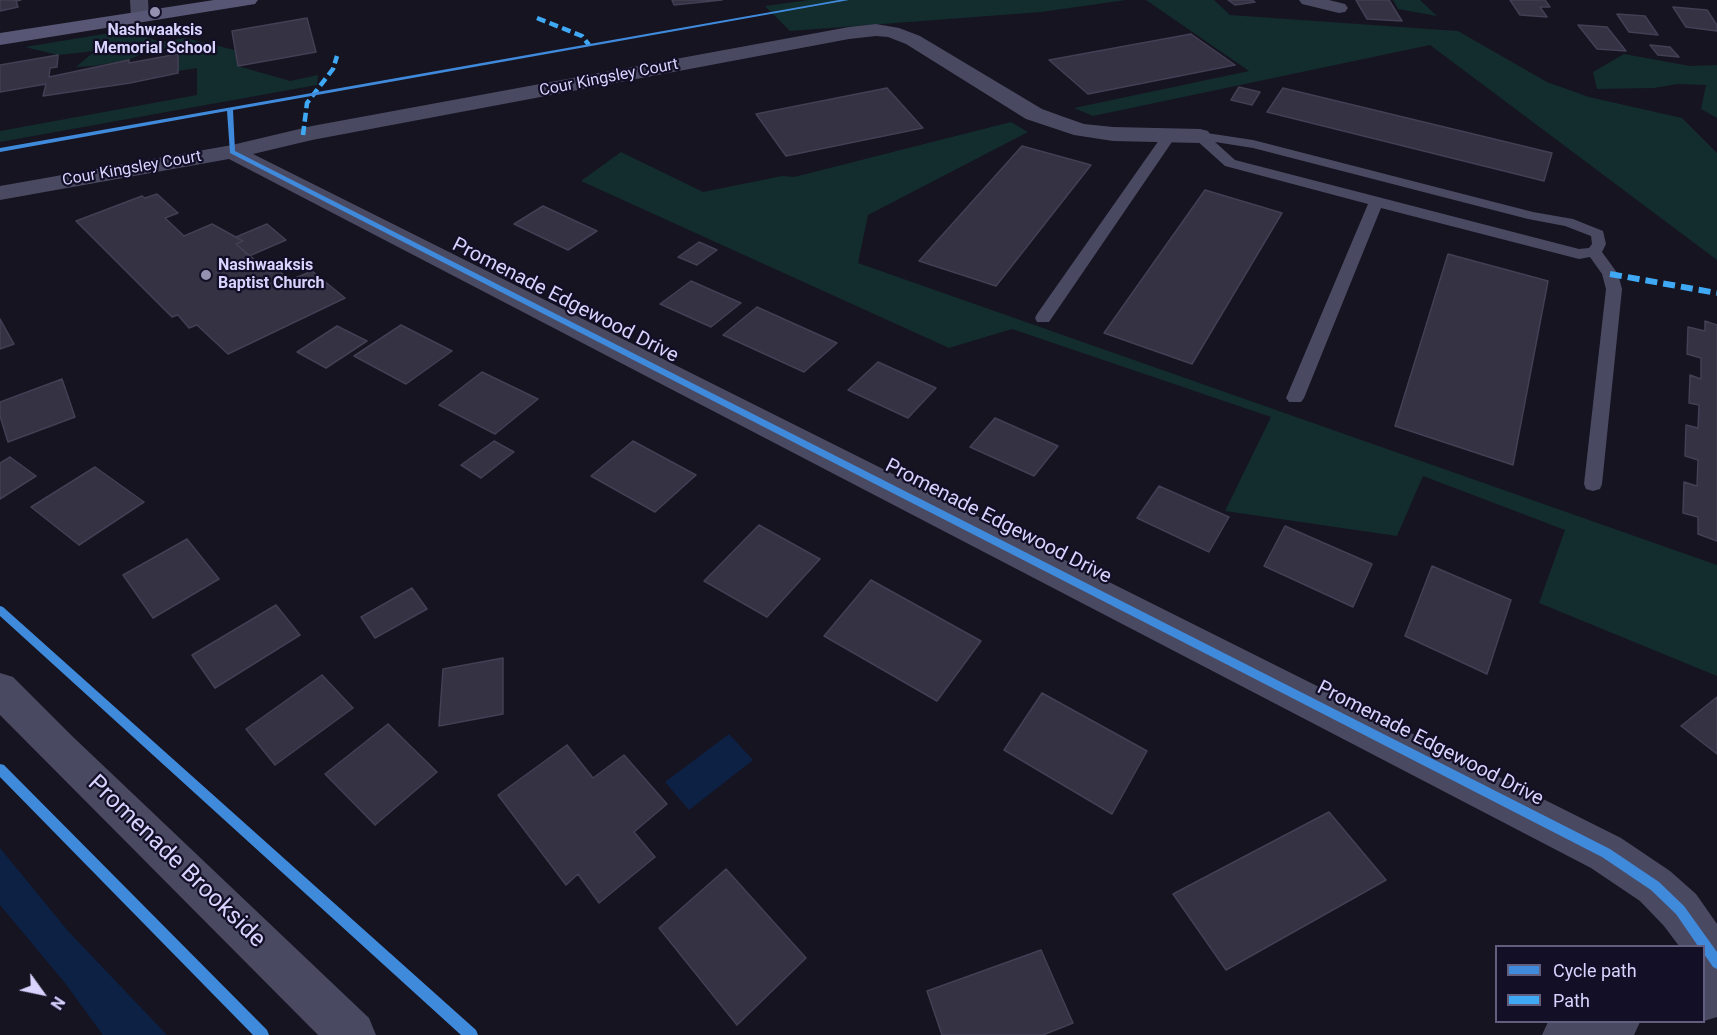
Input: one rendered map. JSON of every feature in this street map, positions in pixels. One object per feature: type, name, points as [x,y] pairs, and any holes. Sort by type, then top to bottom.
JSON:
[{"type":"main road","points":[[0,39],[139,8],[249,0]]},
{"type":"street","points":[[1308,0],[1339,8]]},
{"type":"street","name":"Cour Kingsley Court","points":[[0,193],[232,152],[312,133],[849,33],[876,30],[892,32],[913,40],[1034,114],[1056,122],[1082,130],[1113,134],[1200,136]]},
{"type":"street","name":"Promenade Edgewood Drive","points":[[232,152],[1606,853],[1655,886],[1680,910],[1704,945]]},
{"type":"street","name":"Promenade Brookside","points":[[0,689],[57,748],[352,1035]]},
{"type":"street","name":"Promenade Edgewood Drive","points":[[1705,946],[1717,963]]},
{"type":"street","points":[[1566,1035],[1612,1023]]},
{"type":"lane","points":[[1043,318],[1169,136]]},
{"type":"lane","points":[[1200,136],[1230,162],[1579,254],[1594,252]]},
{"type":"lane","points":[[1200,136],[1252,144],[1533,216],[1568,222],[1598,234],[1599,244],[1594,252]]},
{"type":"lane","points":[[1294,398],[1376,202]]},
{"type":"lane","points":[[1593,483],[1614,289],[1610,274],[1594,252]]},
{"type":"green space","points":[[809,0],[1126,0],[1041,12],[790,31],[765,6]]},
{"type":"green space","points":[[1146,0],[1214,0],[1230,15],[1458,31],[1547,82],[1589,97],[1682,118],[1717,153],[1717,260],[1430,45],[1093,116],[1074,108],[1249,71]]},
{"type":"green space","points":[[1393,0],[1420,0],[1437,16],[1398,9]]},
{"type":"green space","points":[[128,30],[160,42],[185,38],[235,50],[238,66],[290,81],[318,75],[317,85],[0,142],[0,131],[197,95],[197,68],[178,71],[178,54],[165,49],[153,48],[129,60],[76,67],[95,51],[58,55],[25,47]]},
{"type":"green space","points":[[1624,54],[1690,66],[1717,65],[1717,118],[1701,109],[1706,85],[1677,84],[1654,88],[1597,89],[1593,72]]},
{"type":"green space","points":[[1011,122],[1028,132],[868,215],[858,263],[1717,565],[1717,676],[1539,603],[1565,530],[1423,476],[1397,536],[1225,511],[1271,417],[1012,329],[949,348],[581,181],[621,152],[703,192],[782,176],[794,177]]},
{"type":"water","points":[[729,734],[753,760],[689,810],[665,782]]},
{"type":"water","points":[[0,848],[68,931],[167,1035],[103,1035],[65,983],[0,905]]},
{"type":"building","points":[[0,0],[21,0],[16,1],[18,7],[0,11]]},
{"type":"building","points":[[672,0],[722,0],[674,5]]},
{"type":"building","points":[[1228,0],[1252,0],[1255,2],[1235,5]]},
{"type":"building","points":[[1356,0],[1389,0],[1402,21],[1367,19]]},
{"type":"building","points":[[1510,0],[1545,0],[1550,7],[1540,7],[1547,17],[1520,15]]},
{"type":"building","points":[[1673,7],[1707,10],[1717,25],[1717,31],[1686,27]]},
{"type":"building","points":[[1617,14],[1645,16],[1658,35],[1629,32]]},
{"type":"building","points":[[307,18],[316,52],[238,66],[232,31]]},
{"type":"building","points":[[1578,25],[1607,27],[1626,51],[1597,49]]},
{"type":"building","points":[[1191,34],[1235,65],[1088,94],[1049,60]]},
{"type":"building","points":[[1650,45],[1670,47],[1679,57],[1658,55]]},
{"type":"building","points":[[178,54],[178,73],[43,96],[46,84],[0,92],[0,65],[58,55],[57,67],[50,68],[49,77],[129,60],[129,63]]},
{"type":"building","points":[[1239,87],[1260,92],[1252,105],[1231,100]]},
{"type":"building","points":[[887,88],[923,128],[786,156],[756,114]]},
{"type":"building","points":[[1283,88],[1552,153],[1544,181],[1267,112]]},
{"type":"building","points":[[1022,146],[1091,165],[996,286],[919,261]]},
{"type":"building","points":[[1205,190],[1282,213],[1192,364],[1104,333]]},
{"type":"building","name":"Nashwaaksis Baptist Church","points":[[157,194],[178,213],[165,218],[184,236],[212,224],[243,241],[236,244],[270,273],[278,270],[285,276],[276,280],[281,284],[312,271],[345,298],[228,354],[197,325],[189,328],[178,315],[172,317],[76,221],[142,196],[145,198]]},
{"type":"building","points":[[543,206],[597,231],[568,250],[514,224]]},
{"type":"building","points":[[267,224],[286,240],[249,256],[236,244],[243,241],[236,237]]},
{"type":"building","points":[[699,242],[717,250],[697,265],[678,257]]},
{"type":"building","points":[[1448,254],[1548,281],[1513,465],[1395,426]]},
{"type":"building","points":[[691,281],[741,303],[711,327],[660,304]]},
{"type":"building","points":[[757,307],[837,343],[804,372],[723,335]]},
{"type":"building","points":[[0,319],[14,344],[0,349]]},
{"type":"building","points":[[1705,321],[1717,325],[1717,541],[1698,534],[1698,517],[1683,513],[1684,482],[1697,486],[1698,460],[1685,456],[1686,425],[1698,428],[1699,405],[1689,403],[1690,375],[1701,379],[1701,358],[1687,354],[1688,327],[1705,331]]},
{"type":"building","points":[[401,325],[452,351],[406,384],[354,356]]},
{"type":"building","points":[[337,326],[367,341],[326,368],[297,352]]},
{"type":"building","points":[[878,362],[936,388],[908,418],[848,390]]},
{"type":"building","points":[[482,372],[538,399],[495,434],[439,405]]},
{"type":"building","points":[[62,379],[75,417],[8,442],[0,416],[0,402]]},
{"type":"building","points":[[995,418],[1058,446],[1034,476],[970,447]]},
{"type":"building","points":[[494,441],[514,452],[481,478],[461,465]]},
{"type":"building","points":[[633,441],[696,475],[655,512],[591,476]]},
{"type":"building","points":[[10,457],[36,476],[0,499],[0,463]]},
{"type":"building","points":[[95,467],[144,502],[79,545],[31,507]]},
{"type":"building","points":[[1159,486],[1229,517],[1209,552],[1137,518]]},
{"type":"building","points":[[759,525],[820,559],[767,617],[704,581]]},
{"type":"building","points":[[1285,526],[1372,564],[1353,607],[1264,566]]},
{"type":"building","points":[[187,539],[219,579],[153,618],[123,575]]},
{"type":"building","points":[[1432,566],[1511,600],[1487,674],[1405,636]]},
{"type":"building","points":[[871,580],[981,641],[937,701],[824,636]]},
{"type":"building","points":[[412,588],[427,609],[375,638],[361,617]]},
{"type":"building","points":[[276,605],[300,635],[215,688],[192,655]]},
{"type":"building","points":[[503,658],[503,714],[439,726],[443,669]]},
{"type":"building","points":[[322,675],[353,708],[275,765],[246,729]]},
{"type":"building","points":[[1042,693],[1147,751],[1112,814],[1004,750]]},
{"type":"building","points":[[1717,697],[1717,754],[1681,726]]},
{"type":"building","points":[[388,724],[437,772],[375,825],[325,774]]},
{"type":"building","points":[[567,745],[593,778],[624,755],[667,804],[634,832],[655,857],[599,903],[578,874],[566,885],[498,795]]},
{"type":"building","points":[[1329,812],[1386,880],[1226,970],[1173,894]]},
{"type":"building","points":[[726,869],[806,958],[737,1025],[659,928]]},
{"type":"building","points":[[1041,950],[1073,1023],[1043,1035],[942,1035],[927,991]]},
{"type":"marked path","points":[[537,18],[582,36],[589,45]]},
{"type":"marked path","points":[[303,135],[307,103],[333,69],[337,56]]},
{"type":"marked path","points":[[1610,274],[1717,293]]},
{"type":"cycle path","points":[[0,150],[847,0]]},
{"type":"cycle path","points":[[230,109],[232,152],[1606,853],[1655,886],[1680,910],[1704,945]]},
{"type":"cycle path","points":[[0,610],[471,1035]]},
{"type":"cycle path","points":[[0,769],[262,1035]]},
{"type":"cycle path","points":[[1705,946],[1717,963]]},
{"type":"place","name":"Nashwaaksis Memorial School","points":[[155,12]]},
{"type":"place","name":"Nashwaaksis Baptist Church","points":[[206,275]]}]
